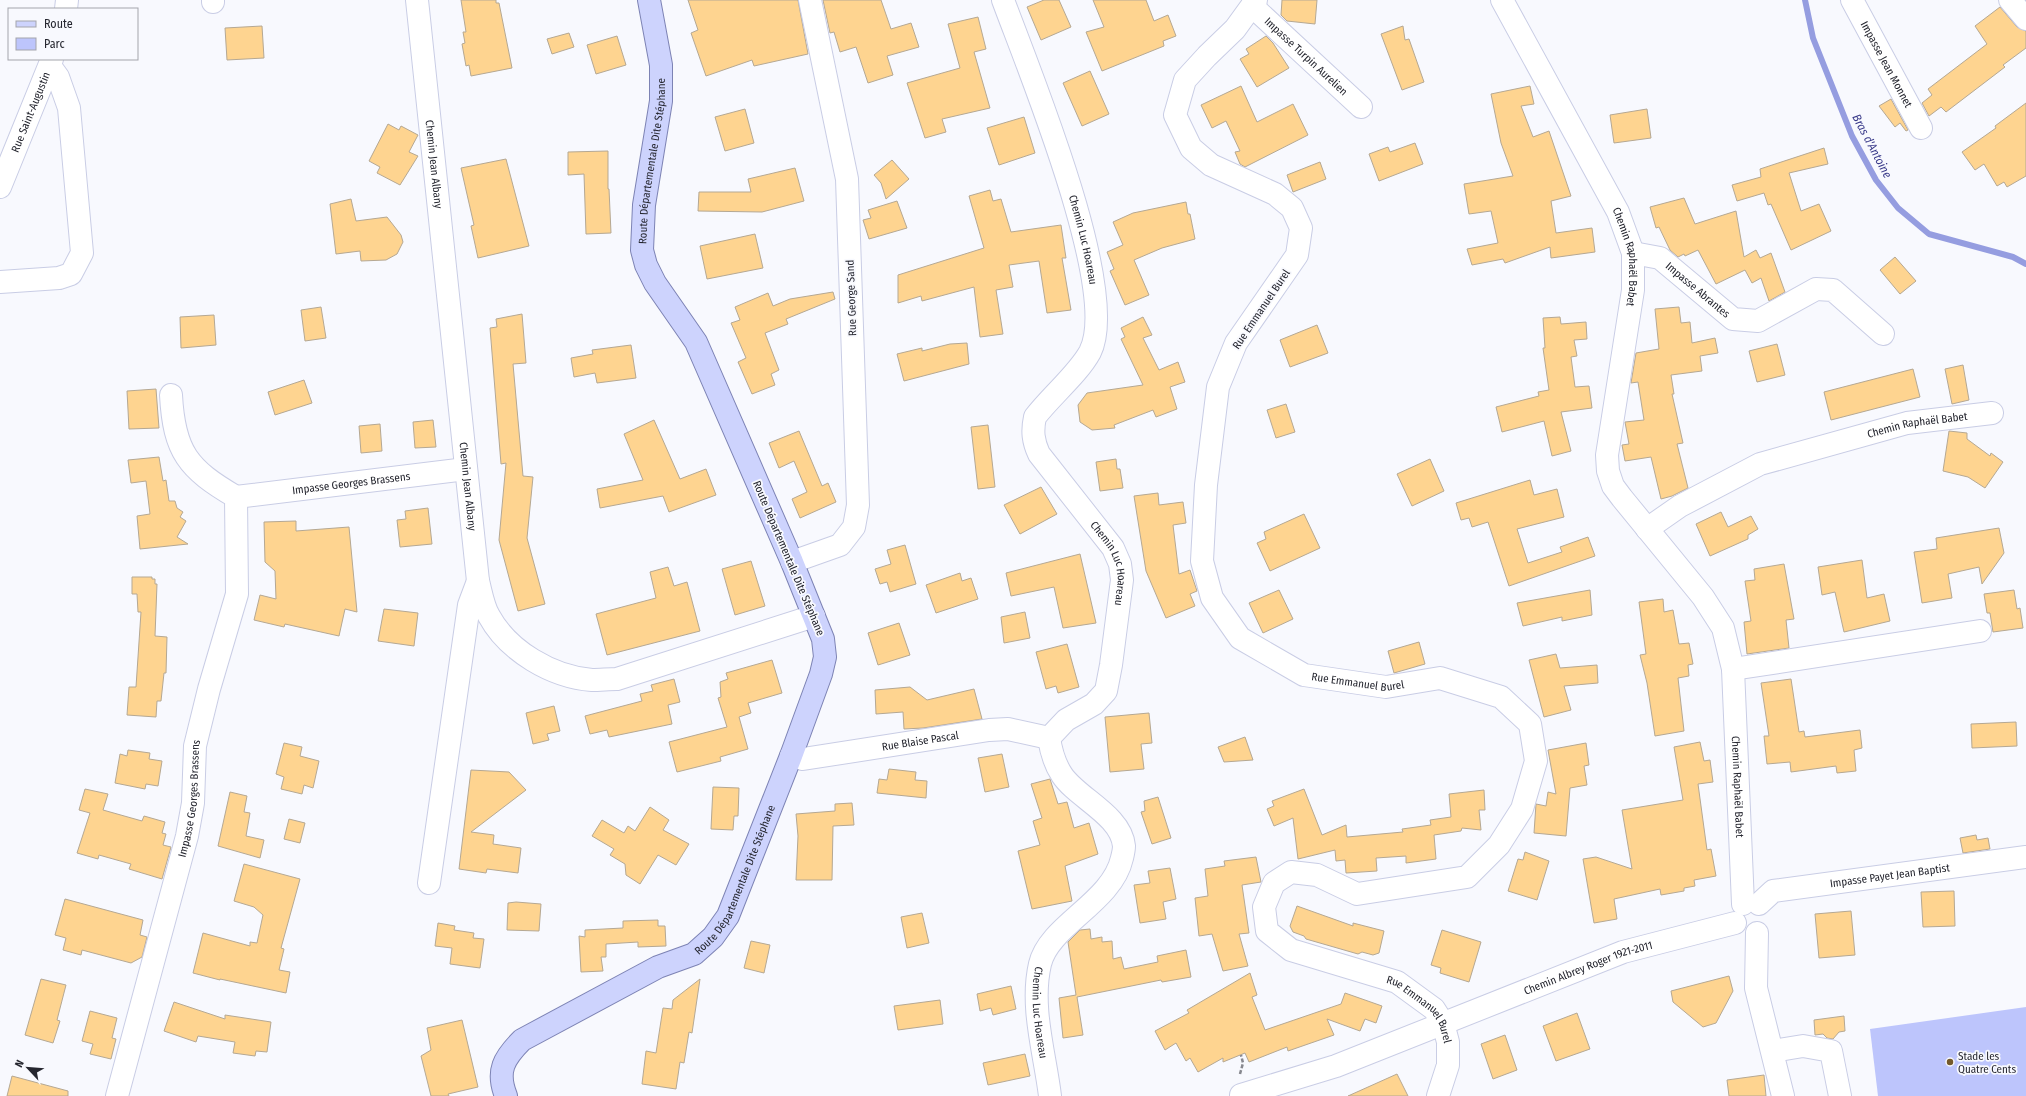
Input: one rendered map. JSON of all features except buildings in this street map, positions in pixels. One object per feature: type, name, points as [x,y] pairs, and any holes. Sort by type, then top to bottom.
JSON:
[{"type":"main road","name":"Route Départementale Dite Stéphane","points":[[506,1096],[502,1085],[503,1066],[509,1053],[522,1040],[658,966],[694,954],[713,937],[728,916],[791,756],[821,674],[825,657],[823,639],[792,562],[696,342],[655,283],[646,265],[642,250],[644,205],[661,101],[661,65],[649,0]]},
{"type":"street","name":"Chemin Jean Albany","points":[[417,0],[478,580],[488,614],[503,637],[532,660],[567,675],[592,680],[617,679],[814,616]]},
{"type":"street","name":"Rue George Sand","points":[[792,562],[840,545],[854,527],[858,505],[847,179],[810,0]]},
{"type":"street","name":"Chemin Luc Hoareau","points":[[1003,0],[1071,187],[1093,276],[1097,304],[1095,335],[1090,352],[1035,417],[1032,430],[1034,443],[1039,454],[1113,548],[1120,564],[1122,580],[1111,665],[1106,691],[1094,704],[1066,720],[1049,738],[1052,755],[1062,776],[1121,832],[1124,847],[1119,871],[1099,897],[1051,943],[1040,963],[1037,990],[1039,1024],[1050,1096]]},
{"type":"street","name":"Chemin Raphaël Babet","points":[[1502,0],[1618,212],[1633,253],[1633,290],[1608,439],[1608,471],[1613,486],[1703,597],[1723,628],[1733,669],[1746,910]]},
{"type":"street","name":"Impasse Jean Monnet","points":[[1852,0],[1921,128]]},
{"type":"street","points":[[2010,0],[2026,19]]},
{"type":"street","name":"Impasse Turpin Aurelien","points":[[1254,3],[1361,107]]},
{"type":"street","name":"Rue Emmanuel Burel","points":[[1254,3],[1235,29],[1185,80],[1175,115],[1191,148],[1211,165],[1275,194],[1292,208],[1301,228],[1297,255],[1236,343],[1218,387],[1206,485],[1202,561],[1212,598],[1240,638],[1304,675],[1386,687],[1440,678],[1501,697],[1530,724],[1536,761],[1522,809],[1499,845],[1467,876],[1357,894],[1318,875],[1291,872],[1274,883],[1264,908],[1267,931],[1291,950],[1397,982],[1434,1009],[1443,1023],[1448,1042],[1448,1065],[1438,1096]]},
{"type":"street","points":[[0,282],[59,278],[71,274],[82,253],[69,108],[51,62]]},
{"type":"street","name":"Rue Saint-Augustin","points":[[0,187],[51,62]]},
{"type":"street","name":"Impasse Abrantes","points":[[1633,253],[1660,258],[1733,319],[1758,321],[1816,289],[1833,290],[1883,334]]},
{"type":"street","points":[[171,395],[176,434],[182,452],[197,471],[236,497]]},
{"type":"street","name":"Chemin Raphaël Babet","points":[[1647,529],[1680,506],[1760,464],[1907,423],[1992,414]]},
{"type":"street","name":"Impasse Georges Brassens","points":[[117,1096],[187,836],[193,803],[195,746],[209,688],[237,594],[236,497],[466,469]]},
{"type":"street","points":[[428,883],[469,605],[478,580]]},
{"type":"street","points":[[1733,669],[1980,631]]},
{"type":"street","name":"Rue Blaise Pascal","points":[[791,756],[803,759],[989,730],[1008,729],[1049,738]]},
{"type":"street","name":"Impasse Payet Jean Baptist","points":[[1746,910],[1773,891],[2026,857]]},
{"type":"street","points":[[1746,910],[1766,911],[1767,916],[1765,927],[1757,933],[1746,934],[1742,932],[1746,910]]},
{"type":"street","name":"Chemin Albrey Roger 1921-2011","points":[[1240,1086],[1336,1066],[1622,952],[1746,910]]},
{"type":"street","points":[[1757,933],[1756,988],[1773,1051],[1783,1096]]},
{"type":"street","points":[[1773,1051],[1803,1046],[1831,1051],[1840,1096]]},
{"type":"path","points":[[1240,1086],[1243,1062],[1241,1055]]},
{"type":"green space","name":"Stade les Quatre Cents","points":[[2026,1007],[2026,1096],[1878,1096],[1870,1029]]},
{"type":"waterway","name":"Bras d'Antoine","points":[[1805,0],[1813,38],[1852,136],[1876,180],[1898,208],[1929,234],[2013,257],[2026,264]]},
{"type":"place","name":"Stade les Quatre Cents","points":[[1950,1062]]}]
